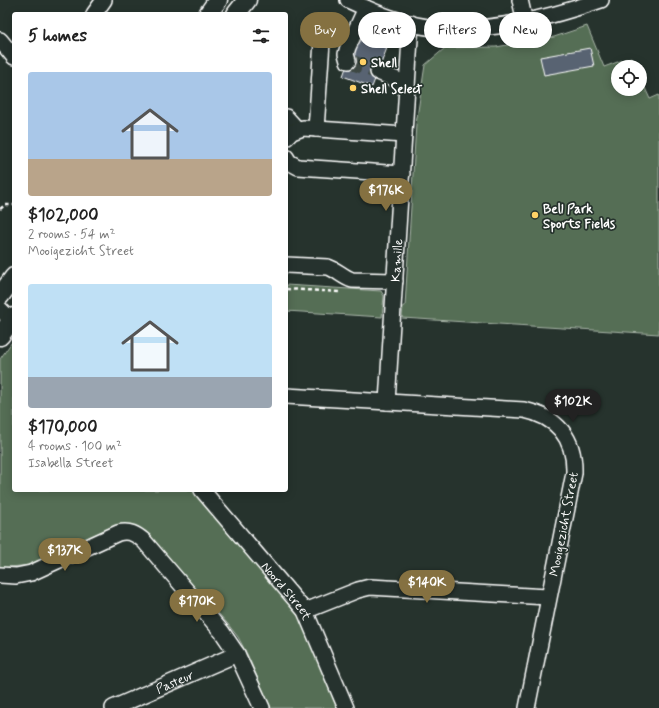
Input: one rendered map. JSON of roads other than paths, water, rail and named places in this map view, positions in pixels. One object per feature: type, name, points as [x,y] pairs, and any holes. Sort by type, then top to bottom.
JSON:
[{"type":"main road","points":[[209,12],[218,0]]},
{"type":"main road","points":[[238,12],[247,0]]},
{"type":"main road","points":[[0,296],[12,280]]},
{"type":"main road","points":[[0,336],[8,315]]},
{"type":"street","points":[[95,12],[104,0]]},
{"type":"street","points":[[348,0],[375,12]]},
{"type":"street","points":[[520,0],[523,12]]},
{"type":"street","points":[[552,15],[601,0]]},
{"type":"street","points":[[348,61],[346,54],[348,47],[366,8]]},
{"type":"street","points":[[416,24],[438,28],[499,25]]},
{"type":"street","points":[[0,40],[12,55]]},
{"type":"street","points":[[316,129],[322,48]]},
{"type":"street","name":"Kamille","points":[[387,402],[409,48]]},
{"type":"street","points":[[378,72],[407,84]]},
{"type":"street","points":[[288,124],[291,134],[303,128],[404,135]]},
{"type":"street","points":[[289,165],[298,167],[402,174]]},
{"type":"street","points":[[288,265],[328,267],[352,280],[395,281]]},
{"type":"street","name":"Mooigezicht Street","points":[[288,396],[524,410],[541,414],[556,424],[561,430],[570,445],[573,454],[574,474],[548,597],[527,708]]},
{"type":"street","name":"Noord Street","points":[[204,492],[305,611],[346,708]]},
{"type":"street","points":[[0,575],[16,576],[31,573],[118,533],[126,531],[132,533],[144,541],[222,632],[237,654],[262,708]]},
{"type":"street","points":[[305,611],[358,590],[370,587],[548,597]]},
{"type":"street","name":"Pasteur","points":[[113,708],[237,654]]},
{"type":"tunnel","points":[[348,61],[378,72]]},
{"type":"place","name":"Shell","points":[[363,62]]},
{"type":"place","name":"Shell Select","points":[[353,88]]},
{"type":"place","name":"Bell Park Sports Fields","points":[[535,215]]}]
